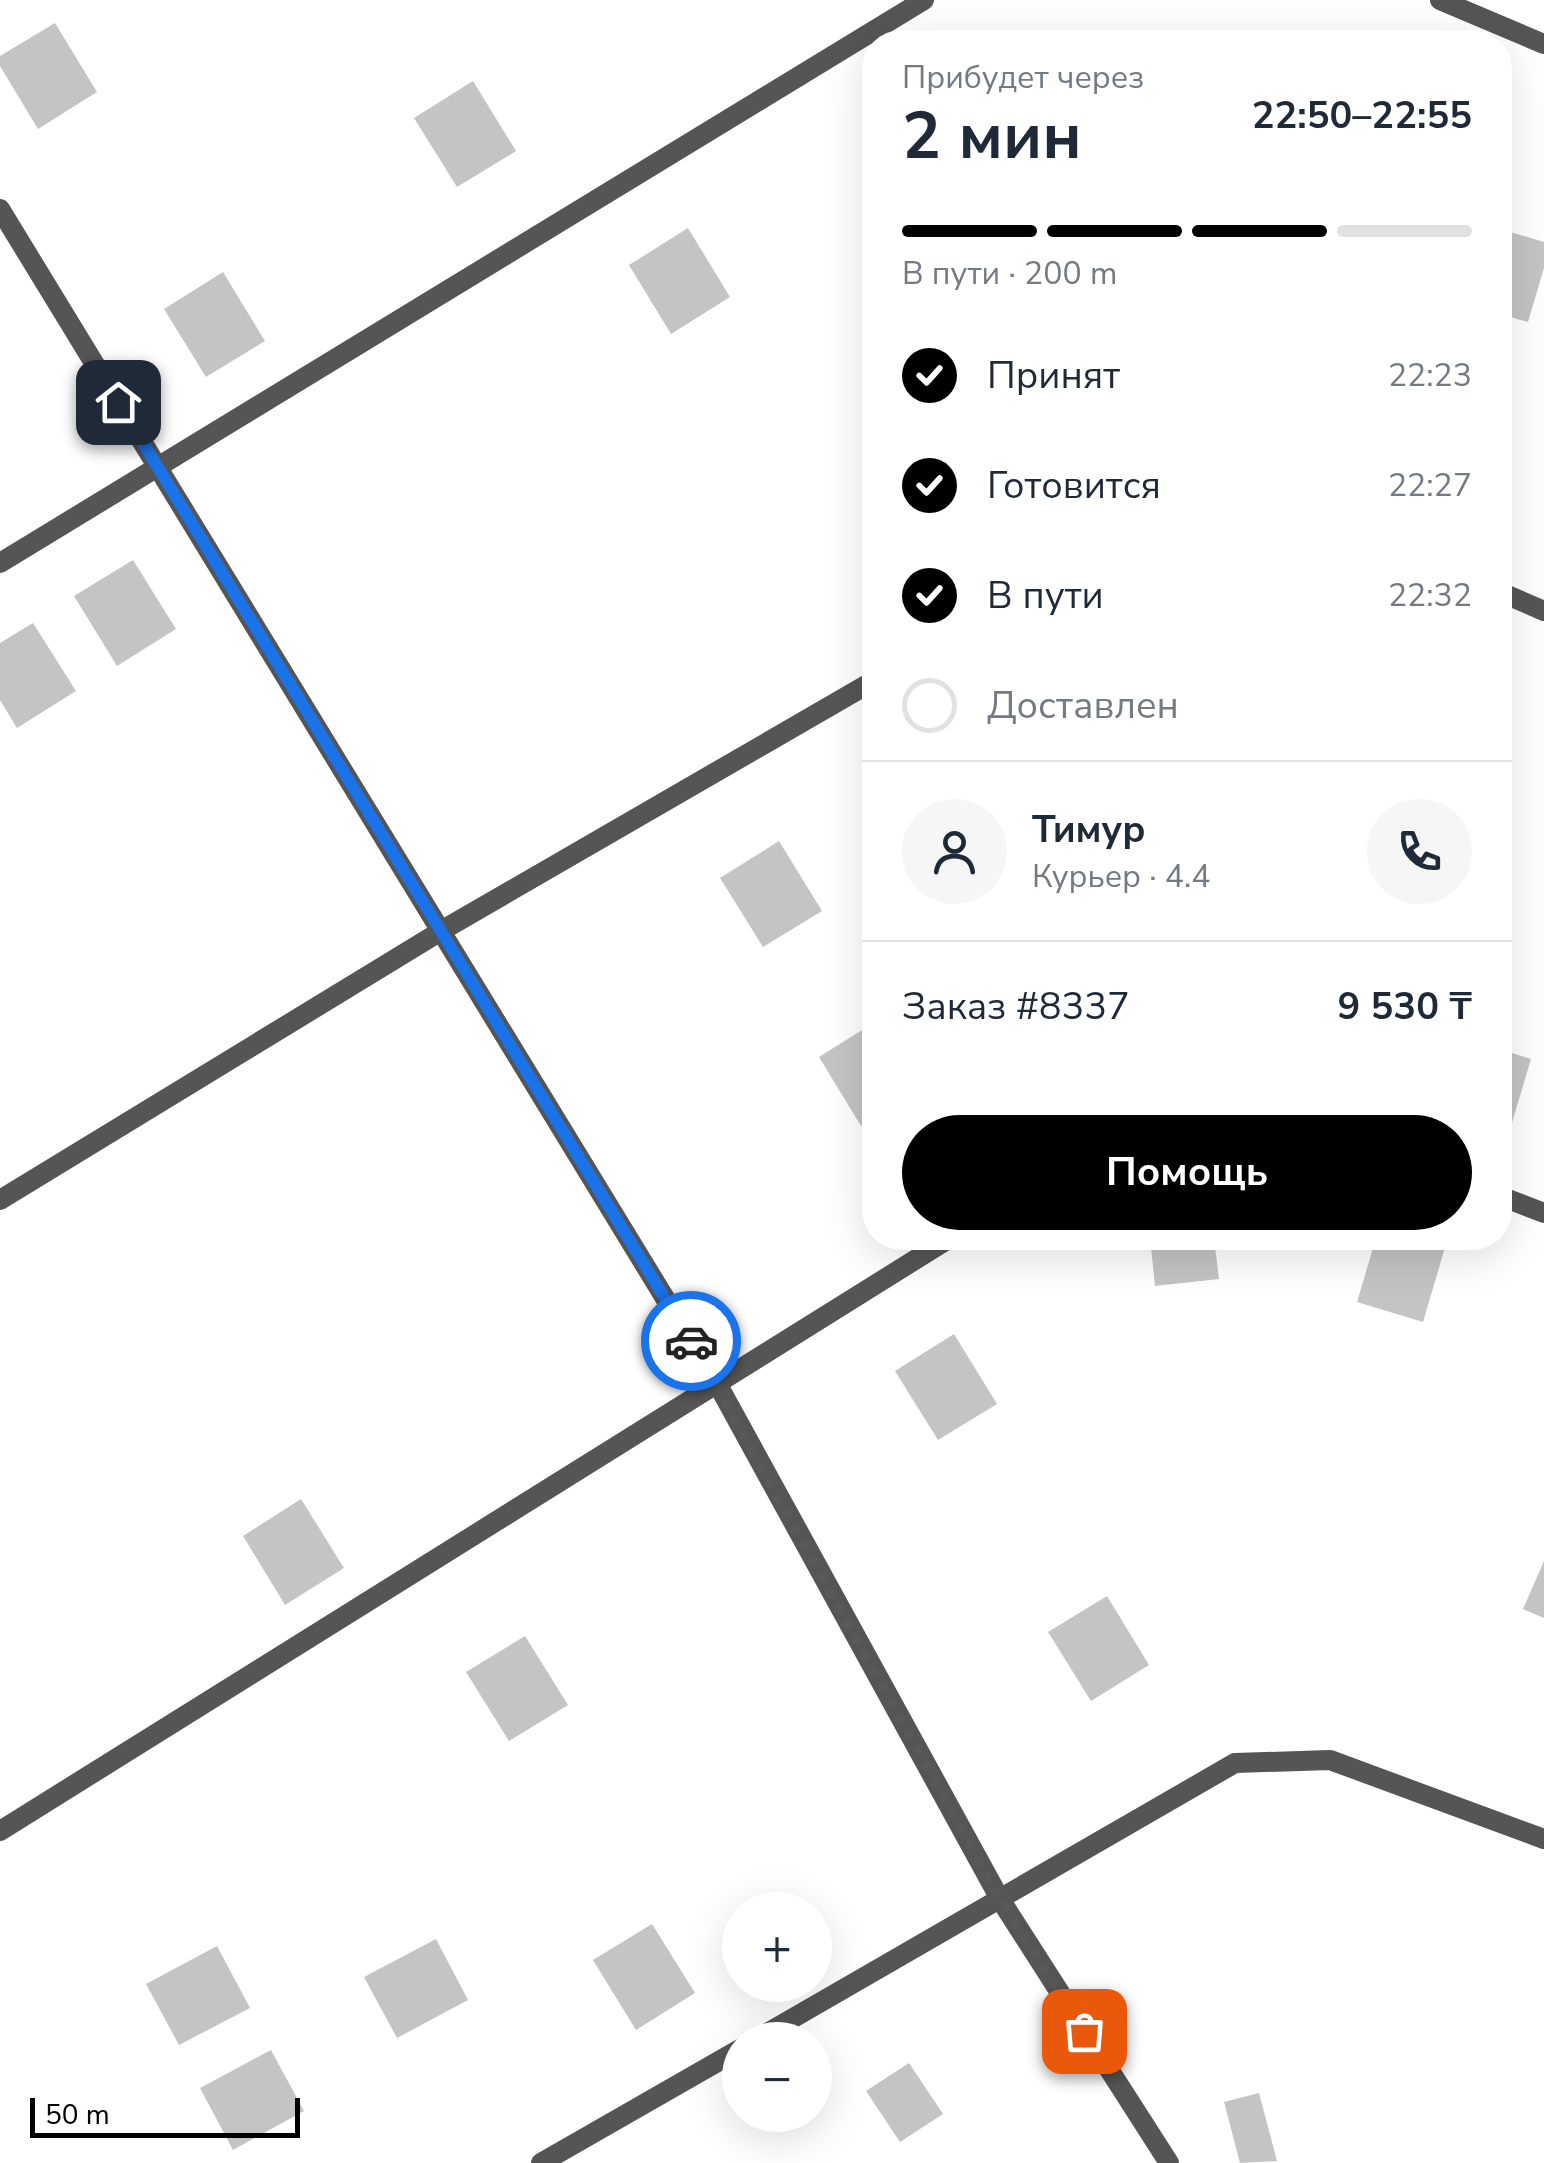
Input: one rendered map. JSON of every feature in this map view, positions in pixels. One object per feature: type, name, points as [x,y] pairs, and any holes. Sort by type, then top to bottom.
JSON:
[{"type":"street","points":[[875,30],[924,0]]},
{"type":"street","points":[[1440,0],[1511,30]]},
{"type":"street","points":[[1512,30],[1544,44]]},
{"type":"street","points":[[0,563],[862,38]]},
{"type":"street","points":[[0,208],[718,1385],[1000,1899],[1169,2163]]},
{"type":"street","points":[[1512,597],[1544,611]]},
{"type":"street","points":[[0,1200],[441,930],[862,687]]},
{"type":"street","points":[[1512,1201],[1544,1213]]},
{"type":"street","points":[[0,1831],[931,1250]]},
{"type":"street","points":[[786,2022],[1235,1764],[1330,1760],[1544,1839]]},
{"type":"street","points":[[541,2163],[722,2058]]},
{"type":"building","points":[[55,23],[97,92],[38,129],[0,66],[0,56]]},
{"type":"building","points":[[473,81],[516,151],[457,187],[414,118]]},
{"type":"building","points":[[688,228],[730,297],[671,334],[629,265]]},
{"type":"building","points":[[1512,233],[1544,242],[1544,268],[1528,322],[1512,317]]},
{"type":"building","points":[[223,272],[265,341],[206,377],[164,309]]},
{"type":"building","points":[[133,560],[176,629],[117,666],[74,596]]},
{"type":"building","points":[[33,623],[76,691],[17,728],[0,700],[0,643]]},
{"type":"building","points":[[779,841],[822,911],[763,947],[720,878]]},
{"type":"building","points":[[862,1030],[861,1126],[819,1057]]},
{"type":"building","points":[[1512,1053],[1531,1059],[1512,1123]]},
{"type":"building","points":[[1151,1250],[1215,1250],[1219,1279],[1155,1286]]},
{"type":"building","points":[[1372,1250],[1444,1250],[1423,1322],[1357,1302]]},
{"type":"building","points":[[954,1334],[997,1404],[938,1440],[895,1371]]},
{"type":"building","points":[[301,1499],[344,1568],[285,1605],[243,1536]]},
{"type":"building","points":[[1544,1561],[1544,1618],[1523,1609]]},
{"type":"building","points":[[1107,1596],[1149,1665],[1091,1701],[1048,1632]]},
{"type":"building","points":[[525,1636],[568,1705],[509,1741],[466,1672]]},
{"type":"building","points":[[652,1924],[695,1993],[636,2030],[593,1960]]},
{"type":"building","points":[[436,1939],[468,2000],[397,2038],[364,1977]]},
{"type":"building","points":[[217,1946],[250,2008],[179,2045],[146,1984]]},
{"type":"building","points":[[271,2050],[304,2111],[233,2150],[200,2088]]},
{"type":"building","points":[[909,2063],[943,2114],[900,2142],[866,2091]]},
{"type":"building","points":[[1259,2093],[1277,2161],[1240,2163],[1224,2102]]},
{"type":"way so far","points":[[691,1341],[1000,1899],[1084,2031]]},
{"type":"route","points":[[118,402],[691,1341]]}]
